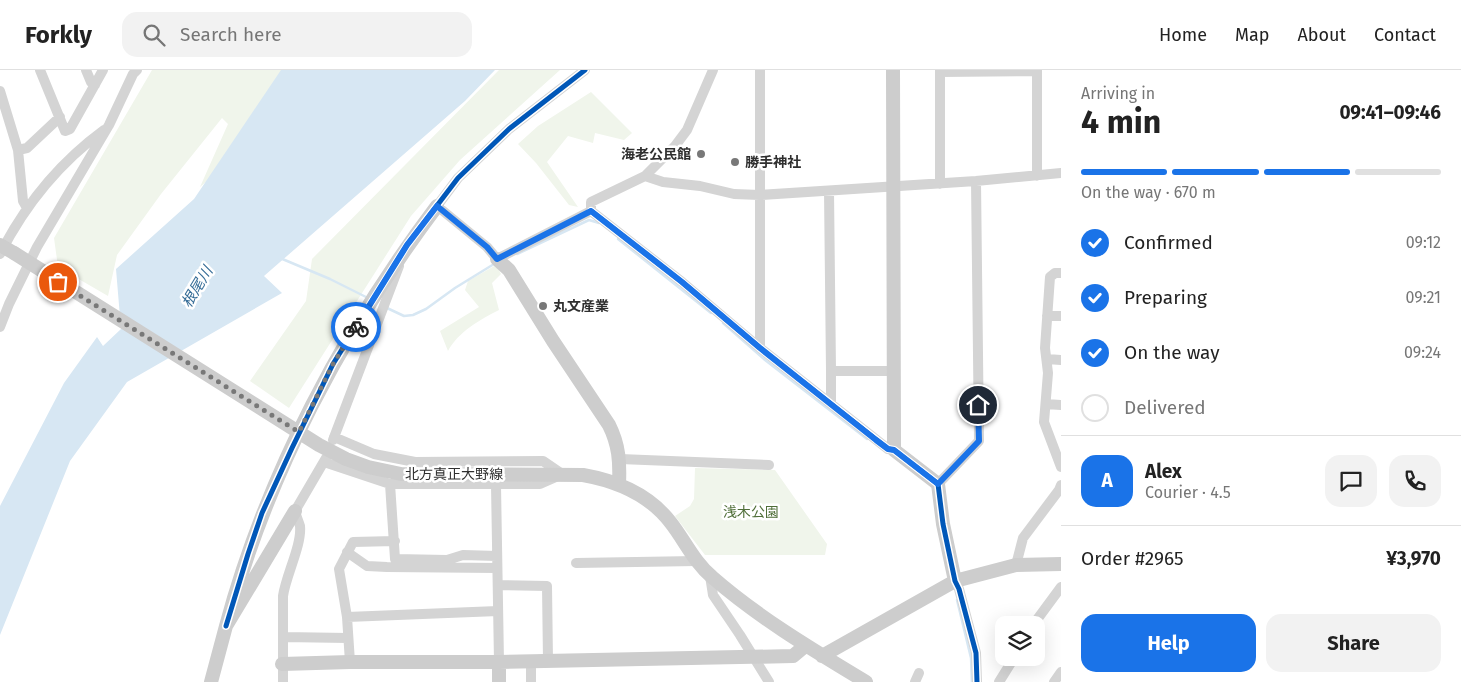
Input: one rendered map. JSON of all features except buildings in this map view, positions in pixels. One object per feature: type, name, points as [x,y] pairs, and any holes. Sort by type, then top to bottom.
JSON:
[{"type":"street","points":[[40,70],[65,131],[70,129],[103,70]]},
{"type":"street","points":[[86,70],[91,82],[95,85]]},
{"type":"street","points":[[0,328],[29,262],[110,125],[137,70]]},
{"type":"street","points":[[211,682],[226,626],[262,513],[333,364],[407,245],[458,178],[508,129],[585,70]]},
{"type":"street","points":[[591,211],[591,202],[645,176],[675,146],[687,130],[713,70]]},
{"type":"street","points":[[760,70],[760,348]]},
{"type":"street","points":[[893,70],[894,450]]},
{"type":"street","points":[[940,184],[940,71],[1037,71],[1037,176]]},
{"type":"street","points":[[0,91],[18,150],[23,201],[27,208]]},
{"type":"street","points":[[18,150],[27,148],[60,116]]},
{"type":"street","points":[[7,254],[12,231],[53,175],[89,141],[110,125]]},
{"type":"street","points":[[645,176],[663,182],[700,186],[734,194],[760,195],[940,184],[1061,173]]},
{"type":"street","points":[[938,484],[979,441],[976,181]]},
{"type":"street","points":[[829,191],[831,404]]},
{"type":"street","points":[[437,206],[487,247],[509,270],[553,342],[615,436],[620,459],[619,484]]},
{"type":"street","points":[[497,259],[591,211]]},
{"type":"street","points":[[591,211],[682,282],[760,348],[888,449],[894,450],[938,484],[943,524],[955,581],[959,588],[976,653],[978,682]]},
{"type":"street","name":"北方真正大野線","points":[[0,245],[7,254],[29,262],[286,422],[299,432],[346,459],[368,467],[401,474],[562,474],[602,478],[639,493],[670,522],[696,560],[710,576],[805,646],[866,682]]},
{"type":"street","points":[[407,245],[334,438],[374,454],[415,462],[543,461],[562,474]]},
{"type":"street","points":[[1060,460],[1044,422],[1048,373],[1045,348],[1050,277],[1055,273],[1061,273]]},
{"type":"street","points":[[1047,316],[1061,316]]},
{"type":"street","points":[[1046,359],[1061,360]]},
{"type":"street","points":[[830,372],[893,371]]},
{"type":"street","points":[[1046,404],[1061,405]]},
{"type":"street","points":[[620,459],[770,465]]},
{"type":"street","points":[[226,626],[325,460],[390,484],[540,484],[562,474]]},
{"type":"street","points":[[390,484],[395,558],[447,560],[463,555],[497,556]]},
{"type":"street","points":[[496,484],[499,682]]},
{"type":"street","points":[[1016,565],[1023,538],[1061,485]]},
{"type":"street","points":[[283,682],[284,586],[300,527],[295,512]]},
{"type":"street","points":[[350,662],[347,617],[339,569],[353,542],[395,541]]},
{"type":"street","points":[[347,552],[367,566],[387,568],[497,568]]},
{"type":"street","points":[[576,563],[696,560]]},
{"type":"street","points":[[822,656],[955,581],[1016,565],[1061,564]]},
{"type":"street","points":[[710,576],[713,595],[769,682]]},
{"type":"street","points":[[498,585],[547,586],[548,661]]},
{"type":"street","points":[[1040,616],[1061,587]]},
{"type":"street","points":[[347,617],[498,611]]},
{"type":"street","points":[[283,637],[348,638]]},
{"type":"street","points":[[282,664],[793,656],[805,646]]},
{"type":"street","points":[[531,661],[531,682]]},
{"type":"street","points":[[999,682],[1009,666]]},
{"type":"street","points":[[1054,682],[1061,672]]},
{"type":"green space","points":[[152,70],[317,70],[289,111],[200,187],[228,124],[222,118],[161,194],[117,255],[108,296],[58,267],[54,238]]},
{"type":"green space","points":[[499,70],[560,70],[460,160],[411,216],[289,408],[250,381],[306,301],[312,259]]},
{"type":"green space","points":[[591,92],[632,133],[624,140],[595,133],[593,143],[568,136],[547,162],[578,207],[569,205],[536,163],[518,144],[538,126]]},
{"type":"green space","points":[[496,265],[501,274],[492,283],[499,310],[464,332],[448,351],[440,331],[479,307],[465,290],[468,281]]},
{"type":"green space","name":"浅木公園","points":[[695,468],[775,470],[827,544],[825,555],[705,555],[675,516],[690,506],[694,499]]},
{"type":"water","name":"根尾川","points":[[281,70],[495,70],[465,101],[264,276],[282,293],[127,382],[70,461],[0,635],[0,506],[64,383],[97,337],[103,346],[121,329],[116,269],[194,199]]},
{"type":"waterway","points":[[517,254],[589,220],[599,223]]},
{"type":"waterway","points":[[618,239],[711,313]]},
{"type":"waterway","points":[[280,258],[330,279],[368,298]]},
{"type":"waterway","points":[[387,308],[404,316],[413,315],[426,309],[455,288],[494,264]]},
{"type":"waterway","points":[[723,323],[765,360],[867,439]]},
{"type":"waterway","points":[[957,600],[971,658],[972,682]]},
{"type":"cycle path","points":[[226,626],[262,513],[292,448],[333,364],[407,245],[458,178],[509,129],[585,70]]},
{"type":"cycle path","points":[[591,211],[682,282],[760,348],[888,449],[894,450],[938,484],[943,524],[955,581],[959,589],[976,653],[977,682]]},
{"type":"way so far","points":[[58,282],[286,422],[299,432],[333,364],[356,327]]},
{"type":"place","name":"海老公民館","points":[[701,154]]},
{"type":"place","name":"勝手神社","points":[[735,162]]},
{"type":"place","name":"丸文産業","points":[[543,306]]},
{"type":"route","points":[[356,327],[407,245],[437,206],[487,247],[497,259],[591,211],[628,238],[760,348],[876,440],[888,449],[894,450],[938,484],[979,441],[978,405]]}]
